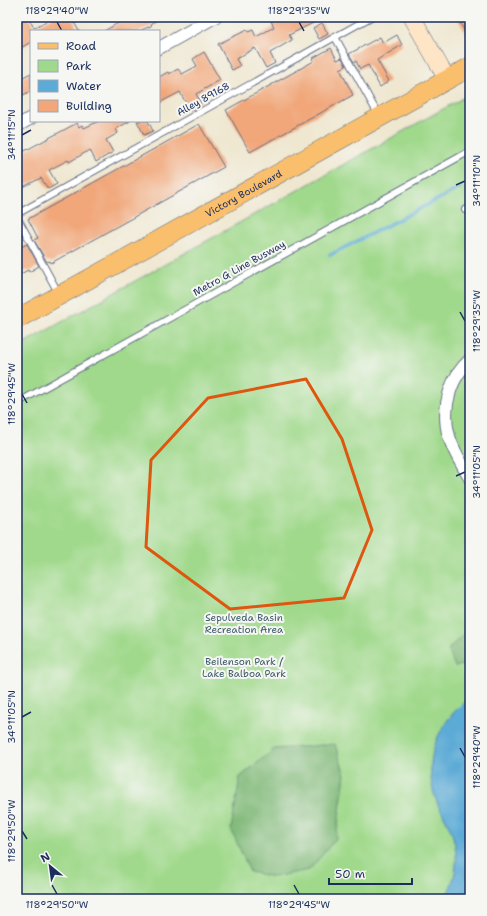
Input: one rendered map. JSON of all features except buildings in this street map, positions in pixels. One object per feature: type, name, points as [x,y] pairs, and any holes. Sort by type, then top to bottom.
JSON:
[{"type":"main road","points":[[412,17],[447,79]]},
{"type":"main road","name":"Victory Boulevard","points":[[17,319],[470,67]]},
{"type":"street","points":[[160,47],[215,17]]},
{"type":"street","points":[[17,126],[30,119]]},
{"type":"street","points":[[470,360],[462,367],[453,382],[447,401],[445,417],[446,428],[456,456],[470,478]]},
{"type":"lane","name":"Alley 89168","points":[[17,215],[371,17]]},
{"type":"lane","points":[[335,37],[380,117]]},
{"type":"lane","name":"Metro G Line Busway","points":[[17,403],[470,151]]},
{"type":"lane","points":[[17,215],[60,296]]},
{"type":"highlighted area","points":[[306,379],[342,439],[372,530],[344,598],[230,609],[146,547],[151,460],[208,398]]},
{"type":"green space","name":"Sepulveda Basin Recreation Area","points":[[470,94],[470,899],[17,899],[17,347]]},
{"type":"green space","points":[[470,628],[470,663],[455,667],[448,649]]},
{"type":"green space","points":[[335,744],[345,775],[336,839],[309,870],[273,877],[250,872],[231,829],[240,777],[274,749]]},
{"type":"water","points":[[470,698],[470,899],[444,899],[453,881],[456,853],[452,833],[436,801],[432,783],[432,755],[442,729],[450,717]]},
{"type":"waterway","points":[[330,255],[460,188]]},
{"type":"park label","name":"Beilenson Park / Lake Balboa Park","points":[[244,666]]}]
